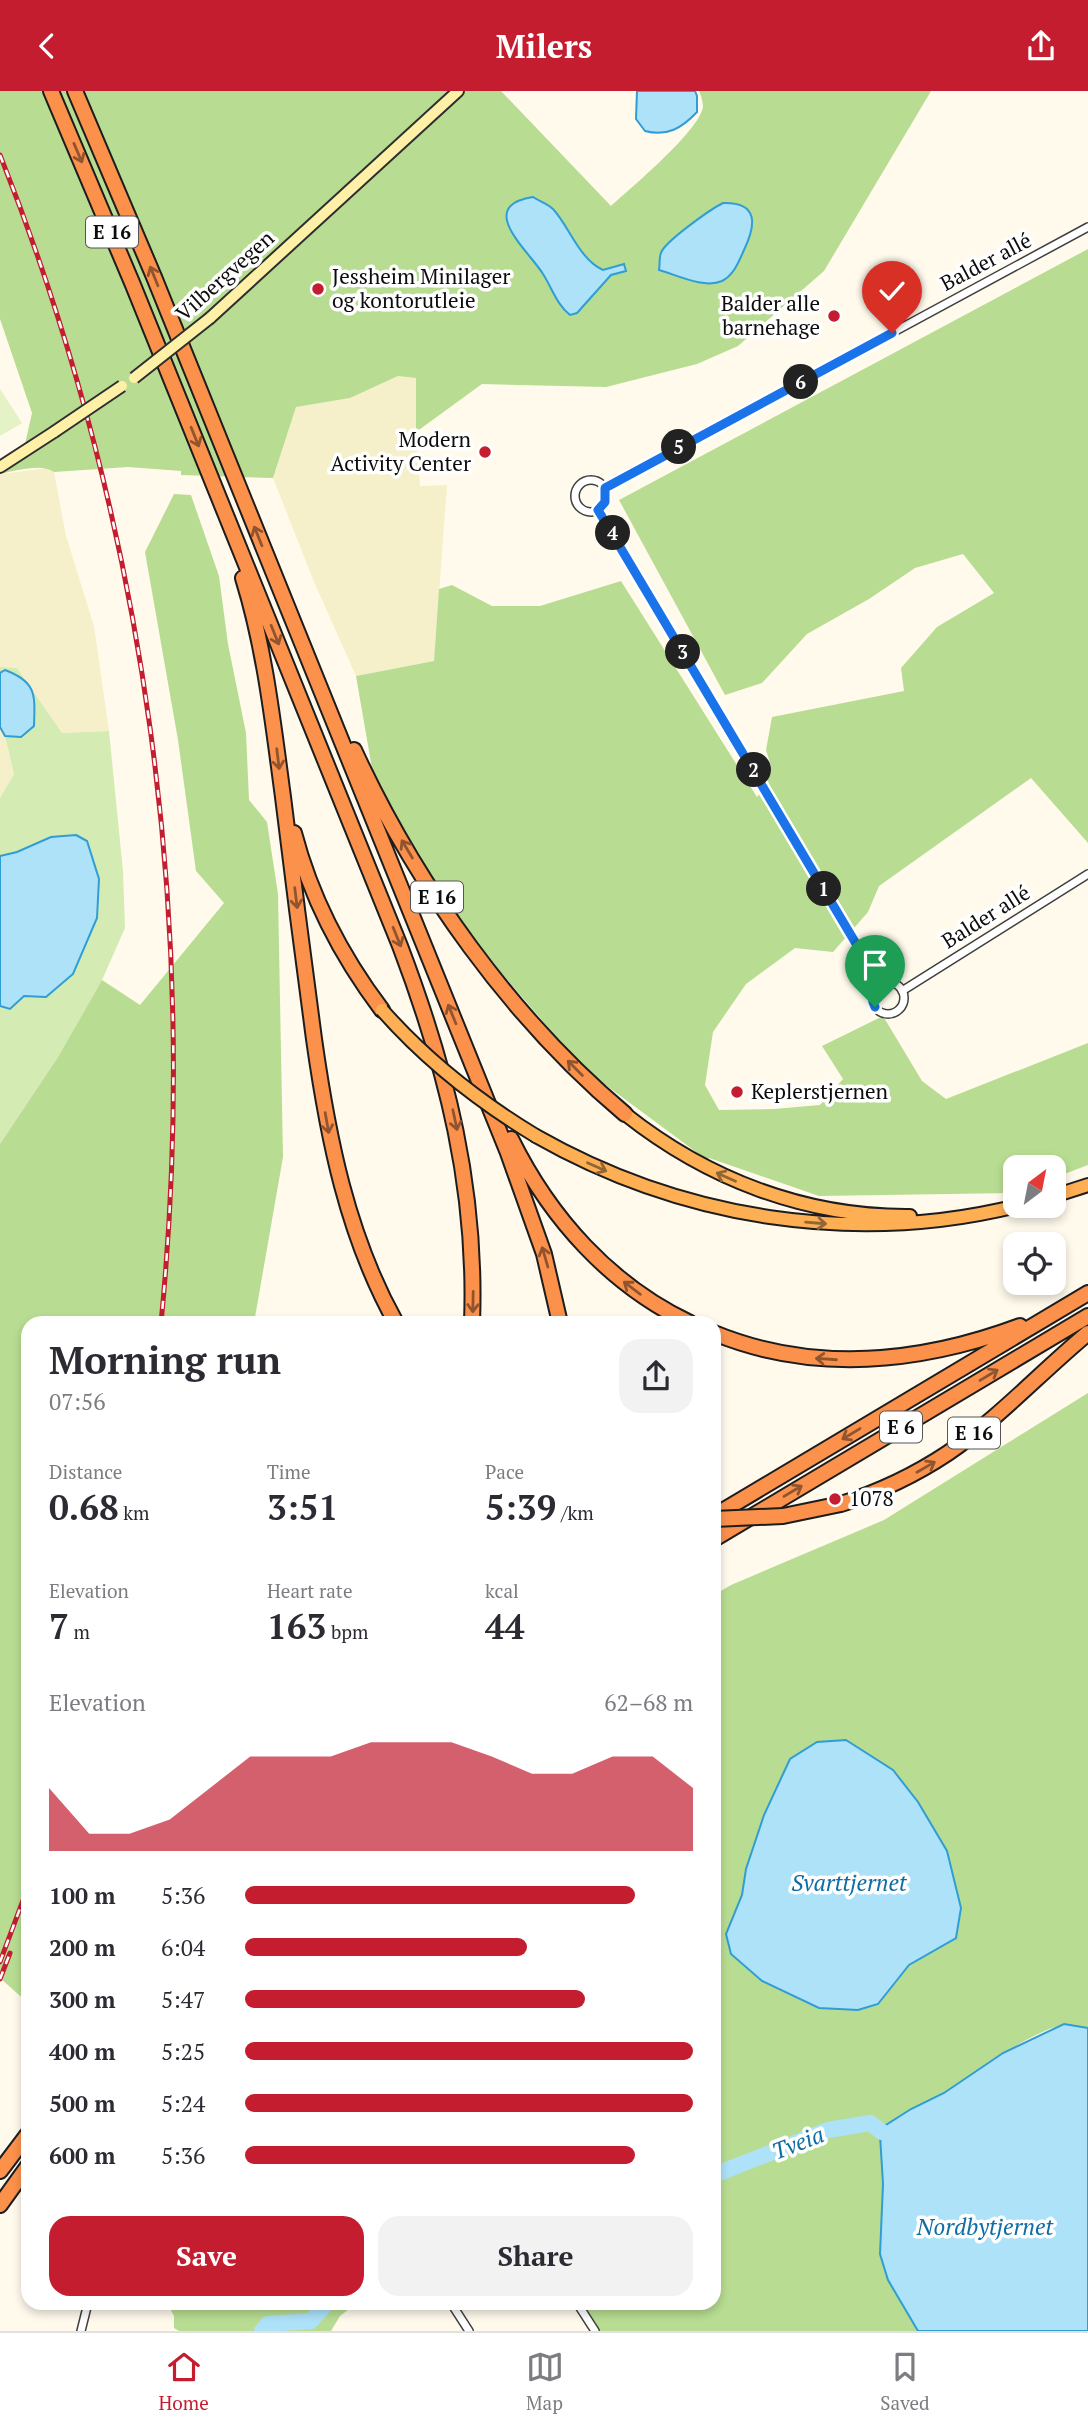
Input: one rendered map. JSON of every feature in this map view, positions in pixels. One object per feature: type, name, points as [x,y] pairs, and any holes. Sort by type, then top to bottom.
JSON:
[{"type":"highway","name":"E 16","points":[[51,91],[120,252],[231,526],[400,946],[436,1046],[454,1113],[464,1172],[471,1231],[472,1316]]},
{"type":"highway","name":"E 16","points":[[75,91],[149,265],[477,1077],[534,1223],[559,1316]]},
{"type":"highway","name":"E 16","points":[[231,526],[229,540],[252,609],[267,680],[318,1069],[331,1144],[358,1240],[378,1290],[392,1316]]},
{"type":"highway","name":"E 16","points":[[302,645],[316,658],[373,790],[451,918],[548,1040],[625,1114],[671,1148],[704,1167],[758,1190],[802,1203],[852,1213],[904,1216],[1003,1208]]},
{"type":"highway","name":"E 16","points":[[284,806],[311,884],[329,926],[382,1010],[439,1068],[536,1136],[587,1163],[631,1181],[699,1203],[760,1216],[831,1224],[881,1225],[951,1220],[1003,1209]]},
{"type":"highway","name":"E 16","points":[[477,1077],[495,1103],[523,1163],[569,1229],[601,1262],[637,1292],[678,1316]]},
{"type":"highway","points":[[1066,1192],[1088,1185]]},
{"type":"highway","name":"E 6","points":[[721,1514],[1088,1293]]},
{"type":"highway","points":[[721,1335],[787,1354],[832,1360],[877,1360],[943,1350],[1008,1331],[1057,1311]]},
{"type":"highway","name":"E 6","points":[[721,1535],[1088,1316]]},
{"type":"highway","name":"E 16","points":[[721,1518],[783,1516],[841,1504],[892,1485],[948,1453],[994,1417],[1088,1333]]},
{"type":"highway","points":[[0,2171],[21,2143]]},
{"type":"highway","points":[[0,2205],[21,2176]]},
{"type":"main road","name":"Vilbergvegen","points":[[0,467],[134,378],[210,318],[458,91]]},
{"type":"street","name":"Balder allé","points":[[605,488],[1088,227]]},
{"type":"street","points":[[593,480],[605,488],[605,502],[598,510],[589,511],[580,507],[576,498],[577,489],[584,482],[593,480]]},
{"type":"street","points":[[598,510],[880,984]]},
{"type":"street","name":"Balder allé","points":[[902,991],[1088,874]]},
{"type":"street","points":[[891,982],[902,991],[904,1002],[898,1010],[883,1014],[872,1001],[873,992],[880,984],[891,982]]},
{"type":"street","points":[[81,2331],[86,2310]]},
{"type":"street","points":[[456,2310],[469,2331]]},
{"type":"street","points":[[582,2310],[595,2331]]},
{"type":"shaded area","points":[[398,376],[416,378],[420,486],[447,485],[434,661],[356,676],[314,582],[273,478],[296,407],[349,398]]},
{"type":"shaded area","points":[[49,468],[54,472],[66,536],[94,626],[109,731],[62,733],[17,668],[0,667],[0,474]]},
{"type":"shaded area","points":[[0,727],[5,736],[14,774],[0,798]]},
{"type":"green space","points":[[0,91],[501,91],[611,206],[663,159],[690,130],[703,107],[699,91],[931,91],[824,271],[738,346],[697,364],[606,387],[482,384],[416,432],[416,378],[398,376],[350,398],[296,407],[273,478],[181,475],[181,471],[128,467],[54,472],[35,468],[0,474],[0,466],[25,444],[32,413],[0,319]]},
{"type":"green space","points":[[1088,249],[1088,843],[1031,778],[879,886],[868,912],[833,952],[795,948],[746,984],[713,1032],[705,1085],[719,1110],[820,1105],[843,1079],[822,1046],[883,1016],[922,1081],[946,1099],[1088,1043],[1088,1165],[1066,1173],[1066,1155],[1003,1155],[1003,1193],[819,1196],[709,1158],[707,1160],[584,1069],[467,933],[375,786],[356,676],[434,661],[439,589],[452,585],[492,606],[540,606],[621,581],[757,797],[769,783],[763,775],[771,766],[766,750],[772,717],[904,691],[901,668],[937,627],[994,593],[963,554],[915,568],[869,599],[807,634],[762,683],[725,695],[619,500]]},
{"type":"green space","points":[[0,389],[22,423],[0,436]]},
{"type":"green space","points":[[174,494],[191,495],[219,576],[228,644],[246,733],[249,800],[267,822],[278,894],[283,1157],[255,1316],[21,1316],[21,1997],[0,1978],[0,1144],[58,1057],[102,980],[140,1005],[224,903],[196,871],[178,740],[145,552]]},
{"type":"green space","points":[[0,667],[17,668],[28,684],[23,679],[5,670],[0,673]]},
{"type":"green space","points":[[30,686],[62,733],[109,731],[123,871],[125,928],[102,980],[58,1057],[0,1144],[0,1006],[10,1009],[24,996],[46,997],[51,837],[17,852],[0,856],[0,798],[14,774],[5,736],[9,737],[34,726],[34,706]]},
{"type":"green space","points":[[1088,1393],[1088,2028],[1061,2025],[1031,2038],[948,2091],[902,2114],[880,2135],[888,2280],[918,2331],[593,2331],[582,2310],[721,2310],[721,1591],[884,1520]],"holes":[[[893,1770],[918,1802],[947,1851],[961,1908],[956,1938],[909,1965],[878,2004],[726,1934],[742,1895],[746,1869]]]},
{"type":"green space","points":[[171,2310],[348,2310],[340,2316],[331,2331],[179,2331],[174,2328],[174,2316]]},
{"type":"water","points":[[637,91],[695,91],[697,112],[674,130],[660,133],[645,131],[636,119]]},
{"type":"water","points":[[533,197],[553,209],[587,258],[595,265],[603,270],[624,264],[626,271],[611,275],[577,313],[570,315],[562,306],[543,274],[511,231],[507,220],[508,210],[516,202]]},
{"type":"water","points":[[723,203],[743,206],[752,217],[748,241],[730,275],[722,281],[707,283],[659,270],[661,253],[670,241]]},
{"type":"water","points":[[5,670],[23,679],[29,685],[34,698],[34,726],[21,737],[5,736],[0,727],[0,673]]},
{"type":"water","points":[[76,835],[87,841],[99,879],[97,918],[73,974],[46,997],[24,996],[10,1009],[0,1006],[0,856],[17,852],[51,837]]},
{"type":"water","name":"Svarttjernet","points":[[846,1740],[893,1770],[918,1802],[947,1851],[961,1908],[956,1938],[909,1965],[878,2004],[858,2010],[819,2008],[762,1981],[731,1954],[726,1934],[742,1895],[746,1869],[764,1815],[790,1759],[817,1742]]},
{"type":"water","name":"Nordbytjernet","points":[[1064,2024],[1088,2028],[1088,2331],[918,2331],[888,2280],[880,2254],[883,2184],[880,2135],[886,2125],[944,2093],[1003,2053]]},
{"type":"waterway","name":"Tveia","points":[[721,2172],[828,2130],[870,2123],[882,2132]]},
{"type":"waterway","name":"Tveia","points":[[262,2331],[268,2324],[311,2321],[321,2310]]},
{"type":"railway","points":[[0,155],[51,295],[93,438],[126,583],[150,729],[166,877],[173,1025],[171,1174],[161,1316]]},
{"type":"railway","points":[[0,1962],[21,1906]]},
{"type":"railway","points":[[0,1979],[10,1953]]},
{"type":"place","name":"Jessheim Minilager og kontorutleie","points":[[318,289]]},
{"type":"place","name":"Balder alle barnehage","points":[[834,316]]},
{"type":"place","name":"Modern Activity Center","points":[[485,452]]},
{"type":"place","name":"Keplerstjernen","points":[[737,1092]]},
{"type":"place","name":"1078","points":[[835,1499]]},
{"type":"route","points":[[875,1007],[872,1001],[873,992],[880,984],[598,510],[603,507],[607,498],[605,488],[892,333]]}]
